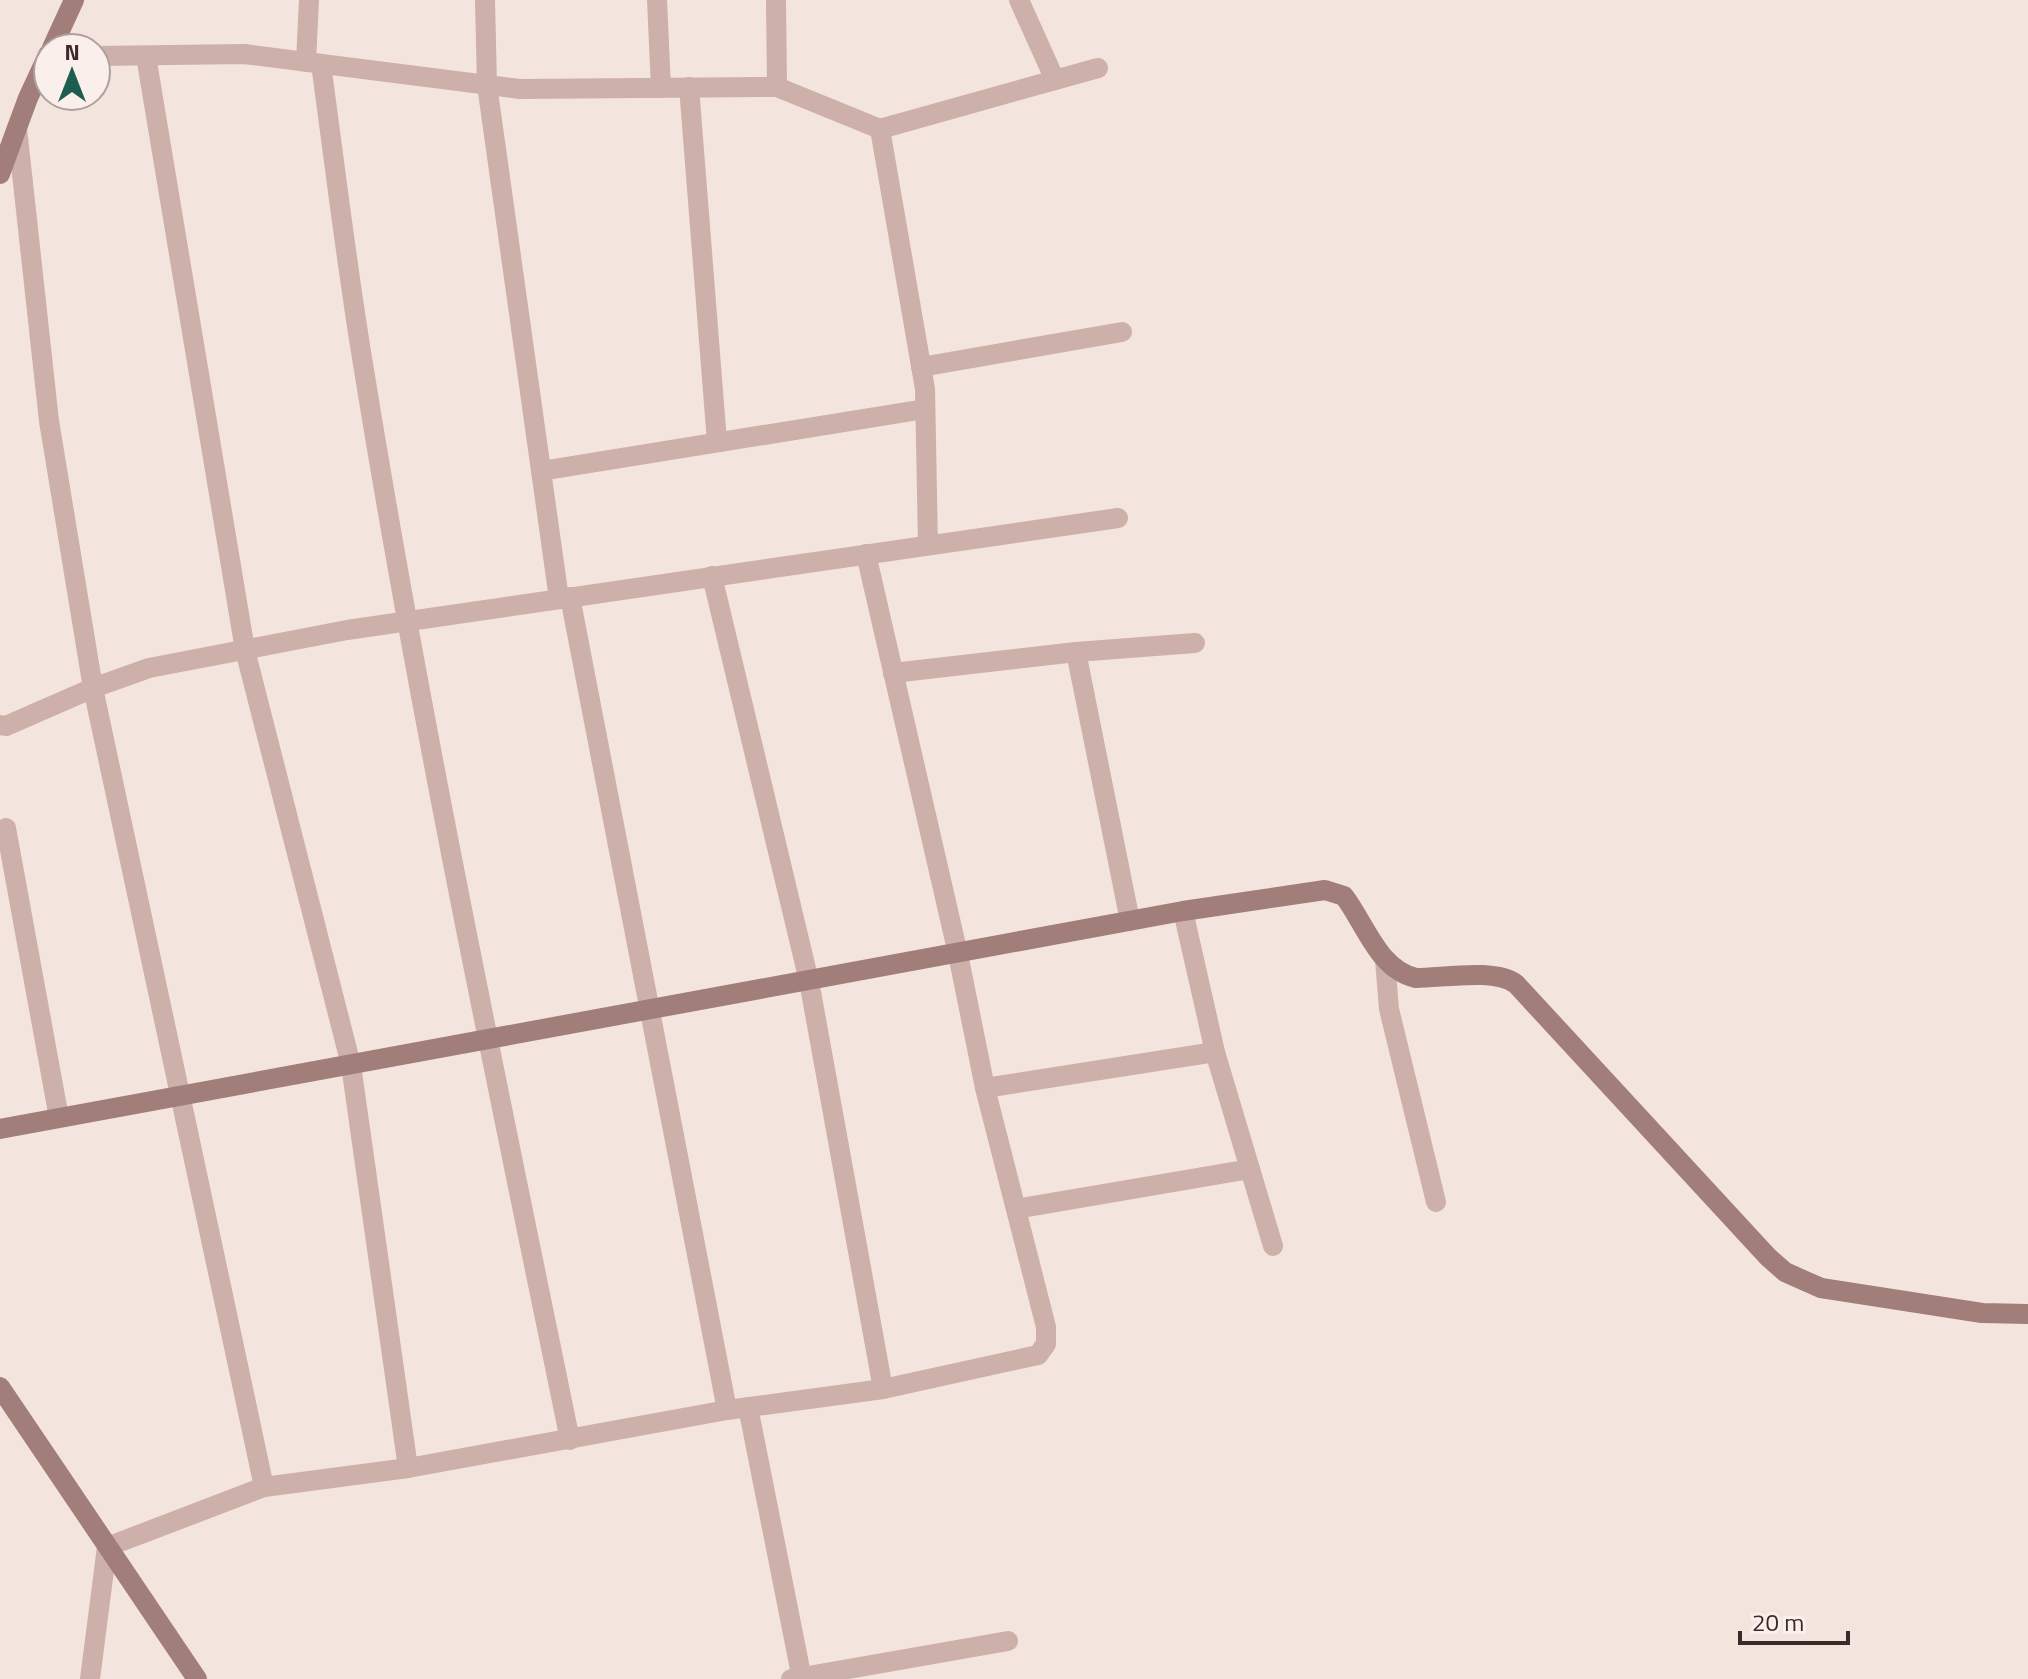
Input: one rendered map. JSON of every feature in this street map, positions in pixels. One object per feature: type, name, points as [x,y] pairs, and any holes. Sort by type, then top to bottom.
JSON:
[{"type":"main road","points":[[59,32],[74,0]]},
{"type":"main road","points":[[2,166],[32,93]]},
{"type":"main road","points":[[0,1129],[1183,911],[1325,890],[1344,896],[1385,960],[1395,969],[1416,978],[1491,975],[1510,980],[1785,1272],[1821,1288],[1982,1313],[2028,1314]]},
{"type":"main road","points":[[0,1387],[197,1679]]},
{"type":"street","points":[[309,0],[314,63],[408,621],[488,1040],[570,1440]]},
{"type":"street","points":[[485,0],[487,85],[541,471],[651,1010],[727,1410]]},
{"type":"street","points":[[657,0],[661,88]]},
{"type":"street","points":[[776,0],[777,87]]},
{"type":"street","points":[[1019,0],[1055,80]]},
{"type":"street","points":[[112,56],[244,54],[520,89],[777,87],[880,129],[1098,68]]},
{"type":"street","points":[[146,56],[245,650],[351,1065],[408,1468]]},
{"type":"street","points":[[689,87],[717,442]]},
{"type":"street","points":[[17,128],[49,421],[93,688],[264,1487]]},
{"type":"street","points":[[880,129],[921,367],[928,545]]},
{"type":"street","points":[[921,367],[1122,332]]},
{"type":"street","points":[[541,471],[925,409]]},
{"type":"street","points":[[0,725],[6,726],[93,688],[149,668],[245,650],[408,621],[1118,518]]},
{"type":"street","points":[[90,1679],[107,1547],[264,1487],[408,1468],[727,1410],[883,1389],[1038,1355],[1046,1344],[1046,1327],[985,1088],[958,954],[866,554]]},
{"type":"street","points":[[712,576],[809,981],[883,1389]]},
{"type":"street","points":[[893,673],[1076,652],[1195,643]]},
{"type":"street","points":[[1076,652],[1130,921]]},
{"type":"street","points":[[6,828],[59,1118]]},
{"type":"street","points":[[1183,911],[1215,1052],[1273,1246]]},
{"type":"street","points":[[1385,960],[1389,1009],[1436,1202]]},
{"type":"street","points":[[985,1088],[1215,1052]]},
{"type":"street","points":[[1016,1209],[1250,1169]]},
{"type":"street","points":[[748,1407],[798,1678],[1008,1641]]}]
